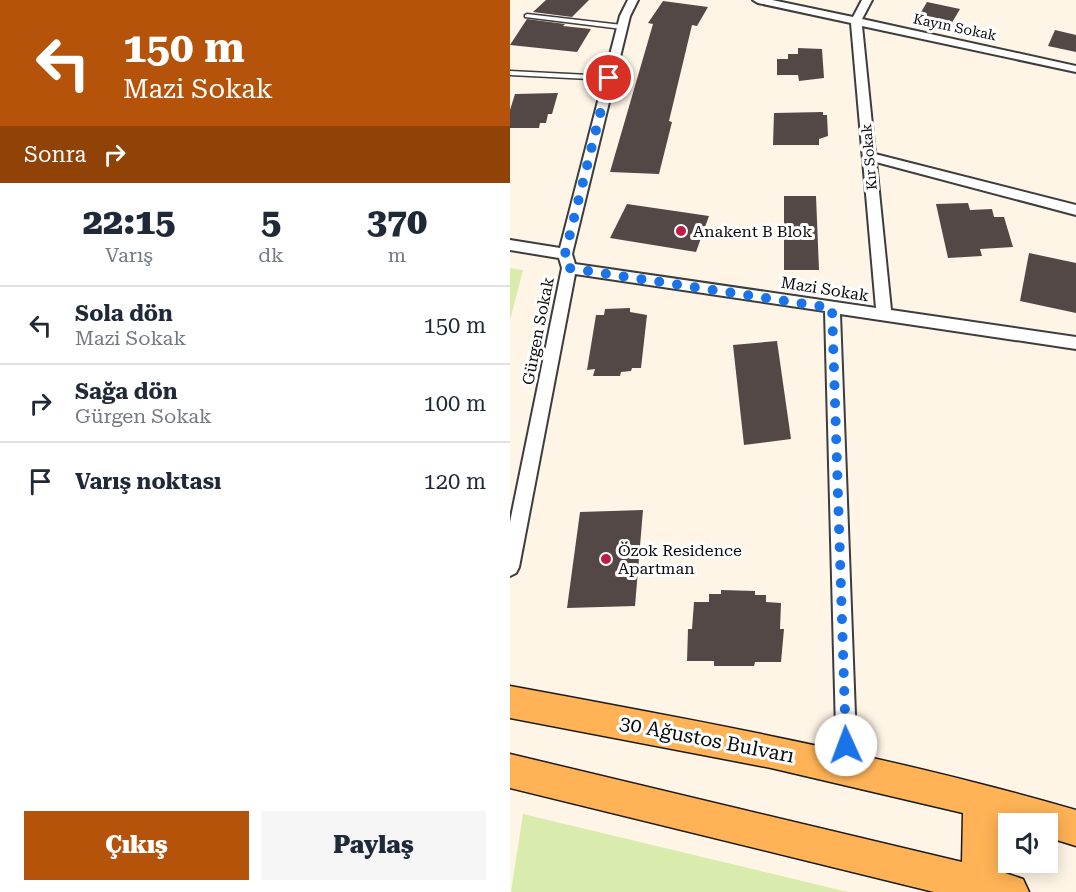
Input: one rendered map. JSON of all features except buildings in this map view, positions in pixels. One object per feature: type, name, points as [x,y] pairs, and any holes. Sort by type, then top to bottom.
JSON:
[{"type":"main road","name":"30 Ağustos Bulvarı","points":[[510,702],[666,730],[847,768],[981,800],[1076,828]]},
{"type":"main road","points":[[510,771],[995,888],[981,800]]},
{"type":"street","name":"Gürgen Sokak","points":[[510,567],[567,261],[609,78],[626,11],[633,0]]},
{"type":"street","name":"Kayın Sokak","points":[[758,0],[1076,69]]},
{"type":"street","points":[[856,21],[867,0]]},
{"type":"street","name":"Kır Sokak","points":[[856,21],[884,316]]},
{"type":"street","points":[[868,156],[1076,210]]},
{"type":"street","name":"Mazi Sokak","points":[[510,244],[567,261],[832,308],[1076,343]]},
{"type":"street","points":[[832,308],[847,768]]},
{"type":"lane","points":[[527,16],[622,27]]},
{"type":"lane","points":[[510,73],[609,78]]},
{"type":"green space","points":[[510,268],[523,270],[510,320]]},
{"type":"green space","points":[[523,814],[848,892],[511,892]]},
{"type":"place","name":"Anakent B Blok","points":[[681,231]]},
{"type":"place","name":"Özok Residence Apartman","points":[[606,559]]},
{"type":"route","points":[[609,78],[565,254],[568,268],[832,308],[846,745]]}]
